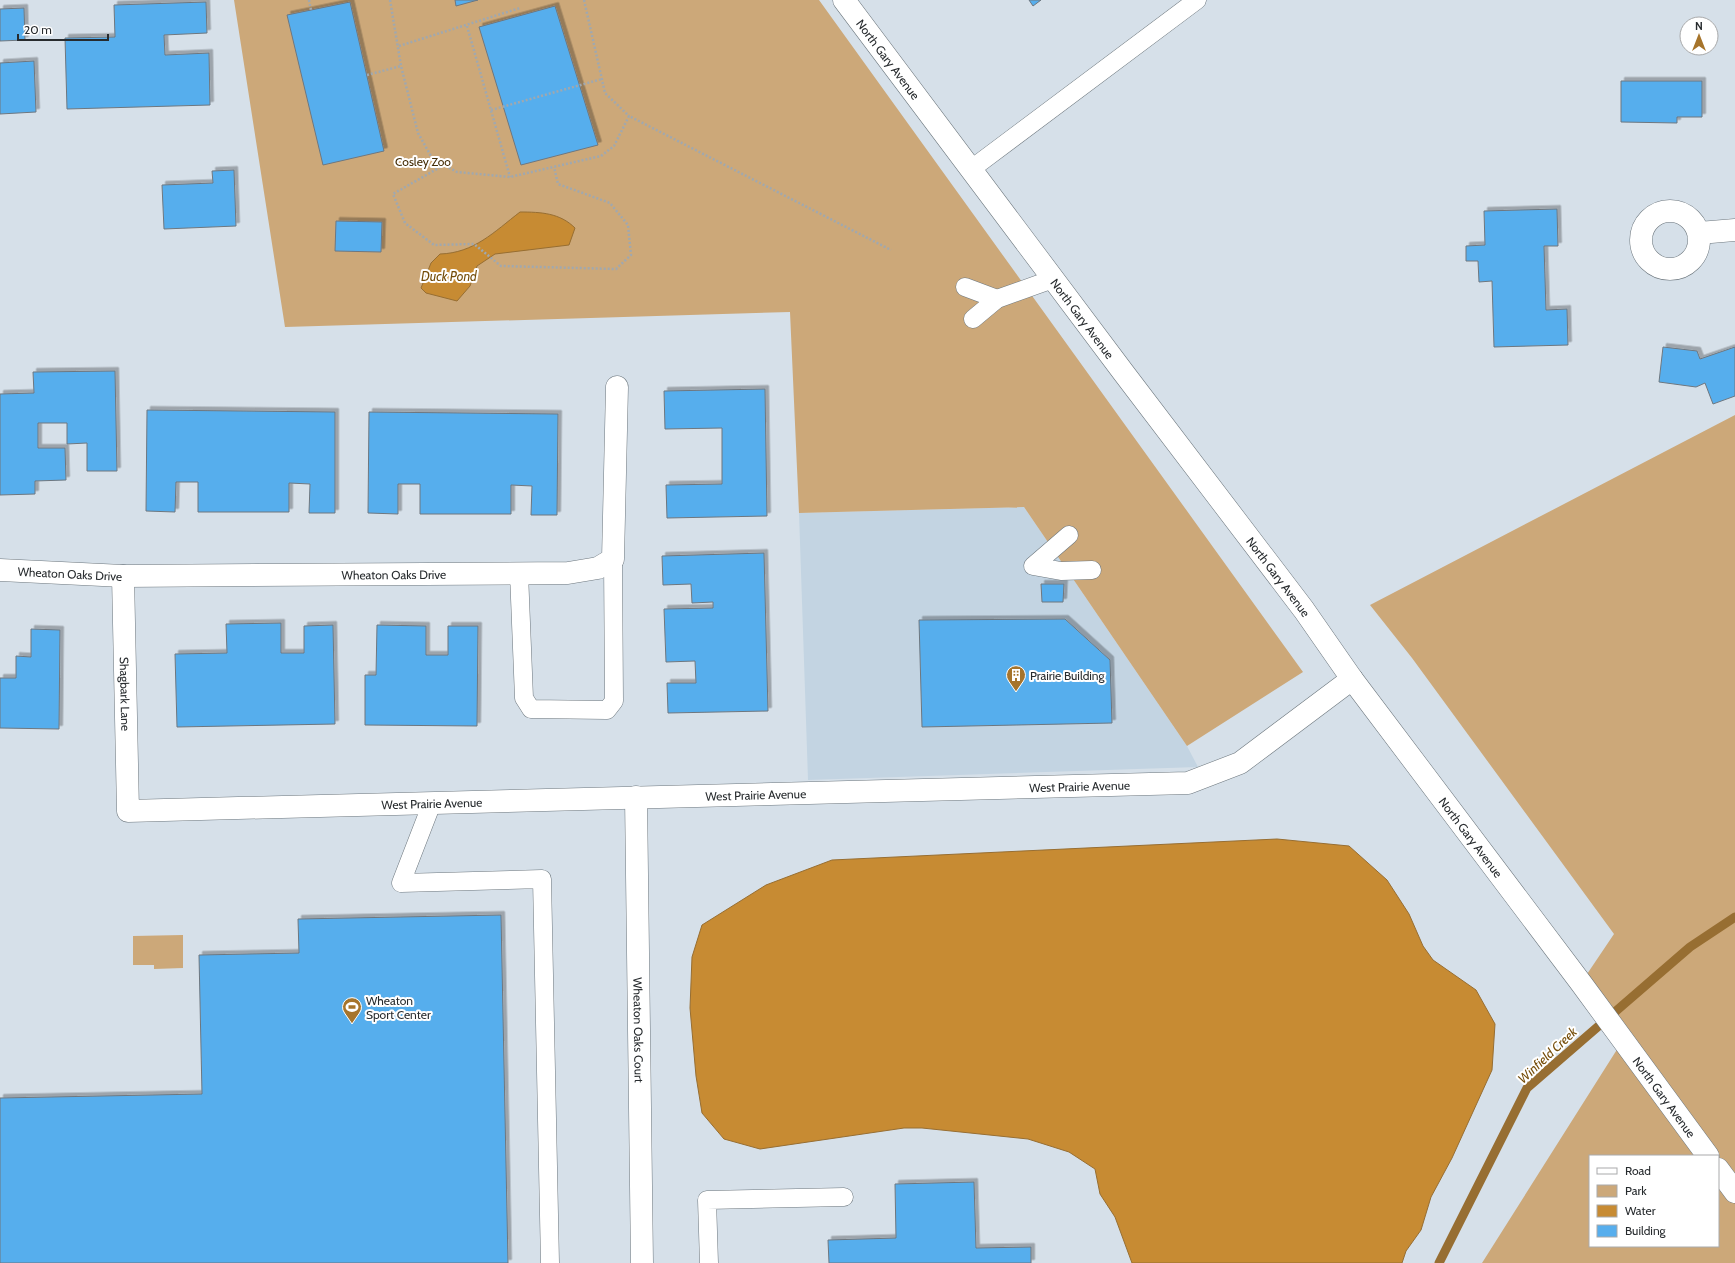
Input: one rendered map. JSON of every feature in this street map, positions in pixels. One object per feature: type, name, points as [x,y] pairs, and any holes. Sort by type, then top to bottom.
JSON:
[{"type":"street","name":"North Gary Avenue","points":[[844,0],[970,170],[1304,610],[1352,679],[1581,983],[1707,1155]]},
{"type":"street","points":[[1699,233],[1735,230]]},
{"type":"street","points":[[613,559],[617,387]]},
{"type":"street","name":"Wheaton Oaks Drive","points":[[0,570],[123,576],[576,572],[598,568],[613,559]]},
{"type":"street","name":"Shagbark Lane","points":[[123,576],[128,811]]},
{"type":"street","name":"West Prairie Avenue","points":[[128,811],[1188,783],[1240,763],[1352,679]]},
{"type":"street","name":"Wheaton Oaks Court","points":[[636,797],[642,1263]]},
{"type":"street","points":[[1719,1170],[1735,1192]]},
{"type":"lane","points":[[970,170],[1197,0]]},
{"type":"lane","points":[[973,319],[997,299],[1053,279]]},
{"type":"lane","points":[[966,287],[997,299]]},
{"type":"lane","points":[[1069,534],[1033,566],[1061,571],[1092,570]]},
{"type":"lane","points":[[519,573],[524,698],[527,703],[531,709],[607,710],[614,701],[613,559]]},
{"type":"lane","points":[[432,803],[401,883],[542,879],[550,1263]]},
{"type":"lane","points":[[709,1263],[707,1200],[844,1197]]},
{"type":"path","points":[[309,0],[311,10]]},
{"type":"path","points":[[390,0],[399,46],[401,66],[418,132],[432,158],[457,172],[510,177],[601,156],[614,146],[629,116]]},
{"type":"path","points":[[584,0],[605,93],[629,116],[890,250]]},
{"type":"path","points":[[399,46],[467,26],[520,8]]},
{"type":"path","points":[[467,26],[510,177]]},
{"type":"path","points":[[367,75],[401,66]]},
{"type":"path","points":[[491,110],[602,79]]},
{"type":"path","points":[[444,165],[393,194],[405,223],[434,245],[474,244],[501,266],[616,269],[631,255],[628,225],[610,203],[558,184],[554,167]]},
{"type":"shaded area","points":[[1024,507],[1187,746],[1198,767],[808,780],[799,513]]},
{"type":"green space","name":"Cosley Zoo","points":[[234,0],[819,0],[1303,672],[1187,746],[1024,507],[799,513],[790,312],[285,327]]},
{"type":"green space","points":[[1735,415],[1735,1263],[1482,1263],[1623,1040],[1581,983],[1614,934],[1412,658],[1370,605]]},
{"type":"green space","points":[[183,935],[183,968],[154,969],[154,965],[133,965],[133,936]]},
{"type":"water","name":"Duck Pond","points":[[520,212],[550,214],[569,223],[575,228],[569,245],[495,254],[477,266],[470,286],[457,301],[426,293],[421,288],[431,263],[440,254],[452,253],[473,246],[492,234]]},
{"type":"water","points":[[1277,839],[1349,846],[1387,880],[1409,914],[1423,946],[1433,960],[1476,990],[1495,1024],[1492,1070],[1452,1158],[1431,1197],[1421,1230],[1406,1251],[1402,1263],[1132,1263],[1115,1217],[1100,1194],[1095,1169],[1069,1152],[1028,1139],[922,1128],[904,1128],[760,1149],[724,1139],[702,1113],[696,1076],[690,1008],[692,957],[702,925],[766,885],[832,860]]},
{"type":"building","points":[[455,0],[478,0],[456,6]]},
{"type":"building","points":[[1029,0],[1041,0],[1033,6]]},
{"type":"building","points":[[206,2],[207,33],[164,35],[165,55],[209,53],[210,105],[67,109],[65,38],[115,37],[114,5]]},
{"type":"building","points":[[350,2],[384,151],[323,165],[287,15]]},
{"type":"building","points":[[555,6],[598,145],[521,165],[479,27]]},
{"type":"building","points":[[24,8],[25,40],[0,41],[0,9]]},
{"type":"building","points":[[34,61],[36,112],[0,114],[0,63]]},
{"type":"building","points":[[1621,81],[1702,81],[1702,117],[1677,117],[1677,123],[1621,122]]},
{"type":"building","points":[[234,170],[236,226],[164,229],[162,185],[213,183],[212,171]]},
{"type":"building","points":[[1557,209],[1558,246],[1544,246],[1546,310],[1567,309],[1568,345],[1494,347],[1492,281],[1479,282],[1478,261],[1466,261],[1466,246],[1485,245],[1484,211]]},
{"type":"building","points":[[336,221],[382,222],[381,252],[335,251]]},
{"type":"building","points":[[1663,347],[1697,351],[1700,359],[1735,347],[1735,396],[1713,404],[1705,383],[1696,387],[1659,382]]},
{"type":"building","points":[[115,371],[117,471],[87,471],[87,443],[67,444],[67,423],[38,423],[38,448],[65,448],[66,480],[35,481],[35,494],[0,495],[0,394],[34,393],[33,372]]},
{"type":"building","points":[[765,389],[767,516],[667,518],[666,485],[722,484],[722,428],[665,429],[664,391]]},
{"type":"building","points":[[147,410],[335,412],[335,513],[309,513],[310,484],[289,483],[289,512],[198,512],[198,482],[176,482],[175,512],[146,511]]},
{"type":"building","points":[[369,412],[558,414],[557,515],[531,515],[532,486],[511,485],[511,514],[420,514],[420,484],[398,484],[398,514],[368,513]]},
{"type":"building","points":[[764,553],[768,711],[668,713],[667,683],[696,683],[695,661],[666,662],[664,609],[713,608],[713,602],[692,603],[691,584],[663,585],[662,556]]},
{"type":"building","points":[[1041,584],[1064,584],[1063,602],[1042,602]]},
{"type":"building","name":"Prairie Building","points":[[1065,619],[1110,660],[1112,723],[922,727],[919,620]]},
{"type":"building","points":[[281,623],[281,653],[304,653],[304,626],[333,625],[335,724],[177,727],[175,654],[227,653],[226,624]]},
{"type":"building","points":[[377,625],[426,626],[426,655],[448,655],[448,626],[478,626],[477,726],[365,725],[365,675],[376,675]]},
{"type":"building","points":[[31,629],[60,630],[59,729],[0,728],[0,678],[16,678],[16,656],[31,657]]},
{"type":"building","name":"Wheaton Sport Center","points":[[501,915],[508,1263],[0,1263],[0,1098],[202,1094],[199,955],[299,953],[298,919]]},
{"type":"building","points":[[974,1182],[976,1248],[1031,1247],[1031,1263],[829,1263],[828,1240],[896,1238],[895,1184]]},
{"type":"waterway","name":"Winfield Creek","points":[[1439,1263],[1527,1088],[1690,947],[1735,917]]},
{"type":"place","name":"Prairie Building","points":[[1016,692]]},
{"type":"place","name":"Wheaton Sport Center","points":[[352,1024]]}]
